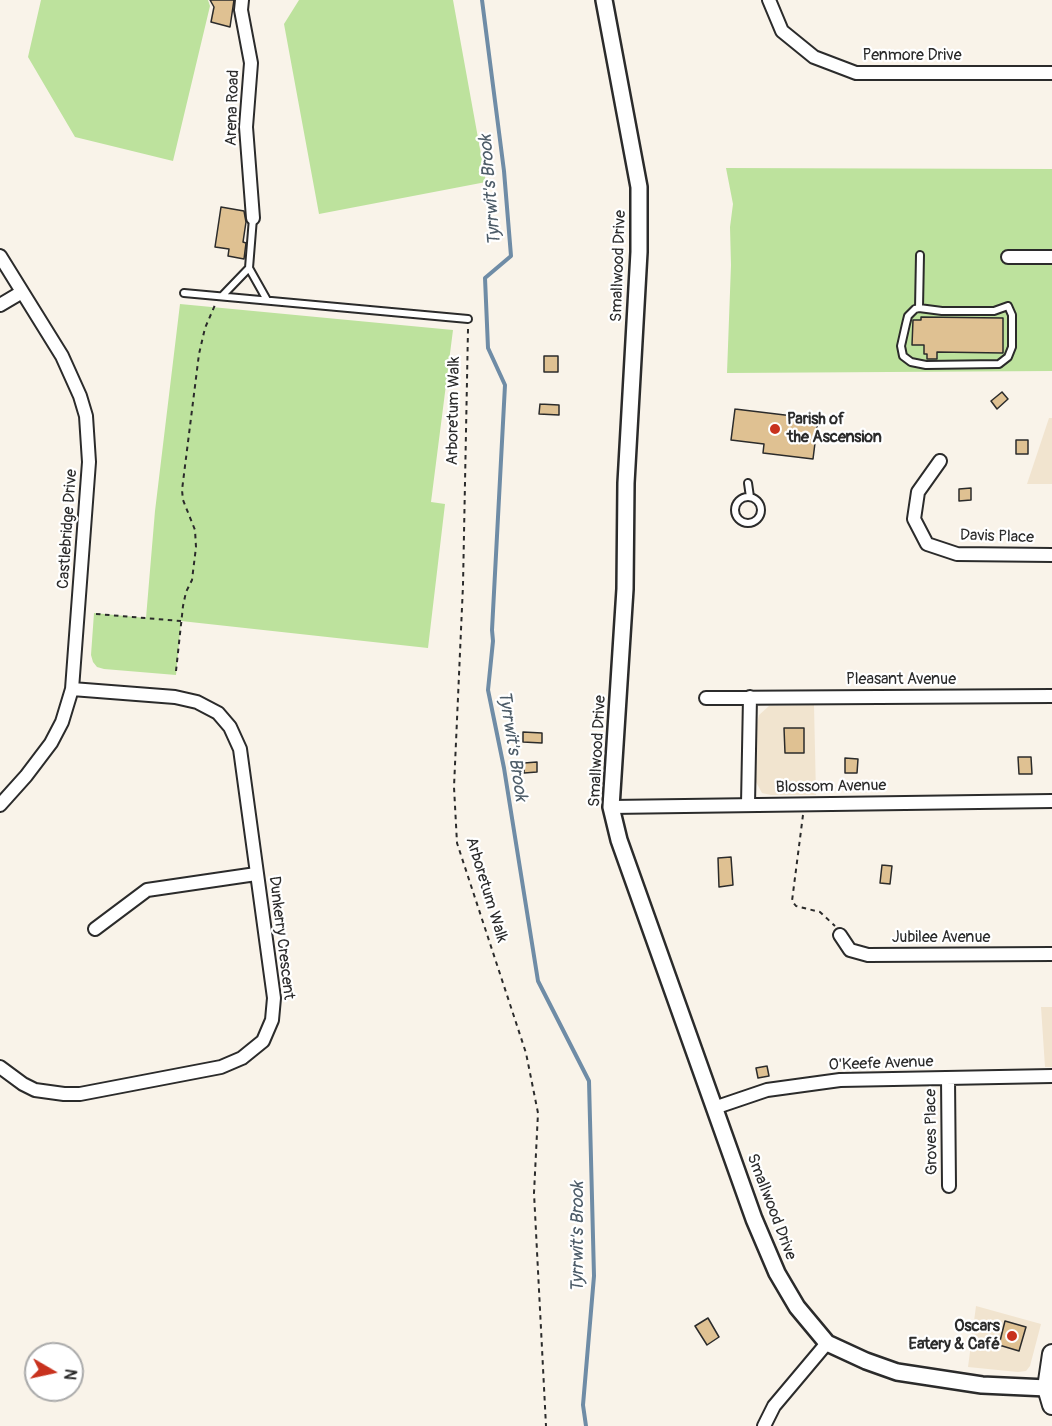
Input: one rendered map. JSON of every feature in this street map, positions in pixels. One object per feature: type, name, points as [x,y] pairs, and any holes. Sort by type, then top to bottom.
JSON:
[{"type":"main road","points":[[1050,1397],[1052,1354]]},
{"type":"street","name":"Arena Road","points":[[242,0],[241,10],[251,63],[246,127],[253,218]]},
{"type":"street","name":"Smallwood Drive","points":[[604,0],[639,188],[639,242],[626,483],[625,589],[611,807],[619,840],[754,1219],[777,1273],[797,1307],[827,1343],[866,1361],[897,1372],[1050,1397]]},
{"type":"street","name":"Penmore Drive","points":[[769,0],[782,31],[814,57],[856,73],[1052,73]]},
{"type":"street","name":"Castlebridge Drive","points":[[0,256],[62,356],[80,396],[86,416],[89,462],[72,689],[62,722],[51,743],[0,805]]},
{"type":"street","points":[[1008,256],[1052,257]]},
{"type":"street","points":[[0,305],[22,292]]},
{"type":"street","name":"Davis Place","points":[[940,461],[918,492],[914,519],[927,544],[957,554],[1052,555]]},
{"type":"street","name":"Dunkerry Crescent","points":[[0,1067],[35,1090],[81,1094],[221,1067],[242,1058],[262,1041],[272,1020],[274,998],[240,749],[230,727],[218,713],[197,702],[175,697],[72,689]]},
{"type":"street","name":"Pleasant Avenue","points":[[706,698],[1052,696]]},
{"type":"street","points":[[747,804],[750,698]]},
{"type":"street","name":"Blossom Avenue","points":[[611,807],[1052,801]]},
{"type":"street","points":[[95,929],[147,890],[256,874]]},
{"type":"street","name":"Jubilee Avenue","points":[[840,935],[850,950],[868,955],[1052,954]]},
{"type":"street","name":"O'Keefe Avenue","points":[[714,1108],[785,1087],[840,1080],[1052,1076]]},
{"type":"street","name":"Groves Place","points":[[948,1078],[949,1186]]},
{"type":"street","points":[[764,1426],[774,1406],[827,1343]]},
{"type":"lane","points":[[253,218],[249,268],[267,300]]},
{"type":"lane","points":[[919,308],[920,255]]},
{"type":"lane","points":[[223,296],[249,268]]},
{"type":"lane","points":[[184,293],[468,319]]},
{"type":"lane","points":[[1008,306],[1012,315],[1010,352],[1004,361],[994,365],[926,365],[906,360],[901,346],[908,316],[919,308],[942,311],[994,311],[1008,306]]},
{"type":"lane","points":[[748,483],[750,497]]},
{"type":"lane","points":[[750,497],[758,501],[761,512],[757,520],[749,524],[741,521],[735,509],[742,499],[750,497]]},
{"type":"path","points":[[176,671],[181,621],[186,592],[192,580],[196,547],[195,530],[183,500],[182,490],[198,364],[205,328],[213,307],[223,296]]},
{"type":"path","name":"Arboretum Walk","points":[[468,319],[463,585],[454,787],[457,843],[526,1053],[538,1113],[534,1193],[546,1426]]},
{"type":"path","points":[[96,614],[181,621]]},
{"type":"path","points":[[804,803],[792,903],[820,912],[836,927],[840,935]]},
{"type":"shaded area","points":[[1049,418],[1052,418],[1052,484],[1027,484]]},
{"type":"shaded area","points":[[814,705],[816,795],[762,793],[756,782],[759,715],[769,706]]},
{"type":"shaded area","points":[[1041,1007],[1052,1007],[1052,1067],[1045,1067]]},
{"type":"shaded area","points":[[976,1306],[1041,1324],[1030,1366],[1026,1371],[968,1367]]},
{"type":"green space","points":[[41,0],[208,0],[210,6],[173,161],[75,137],[28,57]]},
{"type":"green space","points":[[299,0],[453,0],[486,182],[319,214],[284,24]]},
{"type":"green space","points":[[726,168],[1052,169],[1052,371],[727,373],[730,227],[733,204]]},
{"type":"green space","points":[[180,304],[453,330],[431,502],[445,504],[428,648],[181,621],[176,675],[104,669],[97,667],[93,662],[91,655],[94,613],[146,618],[155,511]]},
{"type":"building","points":[[210,0],[234,0],[230,27],[211,22],[214,7]]},
{"type":"building","points":[[221,207],[244,211],[246,222],[243,242],[246,243],[244,259],[228,256],[229,249],[215,247]]},
{"type":"building","points":[[921,317],[1003,318],[1003,353],[937,352],[937,359],[927,359],[927,354],[924,354],[924,345],[912,345],[913,320],[921,320]]},
{"type":"building","points":[[544,356],[558,356],[558,372],[544,372]]},
{"type":"building","points":[[1002,392],[1008,399],[997,409],[991,401]]},
{"type":"building","points":[[540,404],[559,405],[559,415],[539,414]]},
{"type":"building","name":"Parish of the Ascension","points":[[735,409],[818,419],[813,459],[763,453],[764,444],[731,440]]},
{"type":"building","points":[[1016,440],[1028,440],[1028,454],[1016,454]]},
{"type":"building","points":[[971,488],[971,500],[959,501],[959,489]]},
{"type":"building","points":[[784,728],[804,728],[804,753],[785,753]]},
{"type":"building","points":[[523,732],[542,733],[542,743],[523,742]]},
{"type":"building","points":[[1018,757],[1031,757],[1032,774],[1019,774]]},
{"type":"building","points":[[845,758],[858,759],[857,773],[845,773]]},
{"type":"building","points":[[537,762],[537,772],[524,773],[524,763]]},
{"type":"building","points":[[731,857],[733,885],[719,887],[718,858]]},
{"type":"building","points":[[882,865],[892,866],[890,884],[880,883]]},
{"type":"building","points":[[767,1066],[769,1076],[758,1078],[756,1068]]},
{"type":"building","points":[[708,1318],[719,1337],[707,1345],[695,1326]]},
{"type":"building","name":"Oscars Eatery & Café","points":[[1005,1321],[1026,1327],[1019,1351],[999,1345]]},
{"type":"waterway","name":"Tyrrwit's Brook","points":[[482,0],[504,171],[511,256],[485,278],[488,348],[505,385],[493,641],[488,690],[504,768],[538,981],[589,1081],[594,1276],[583,1405],[586,1426]]},
{"type":"place","name":"Parish of the Ascension","points":[[775,429]]},
{"type":"place","name":"Oscars Eatery & Café","points":[[1012,1336]]}]
